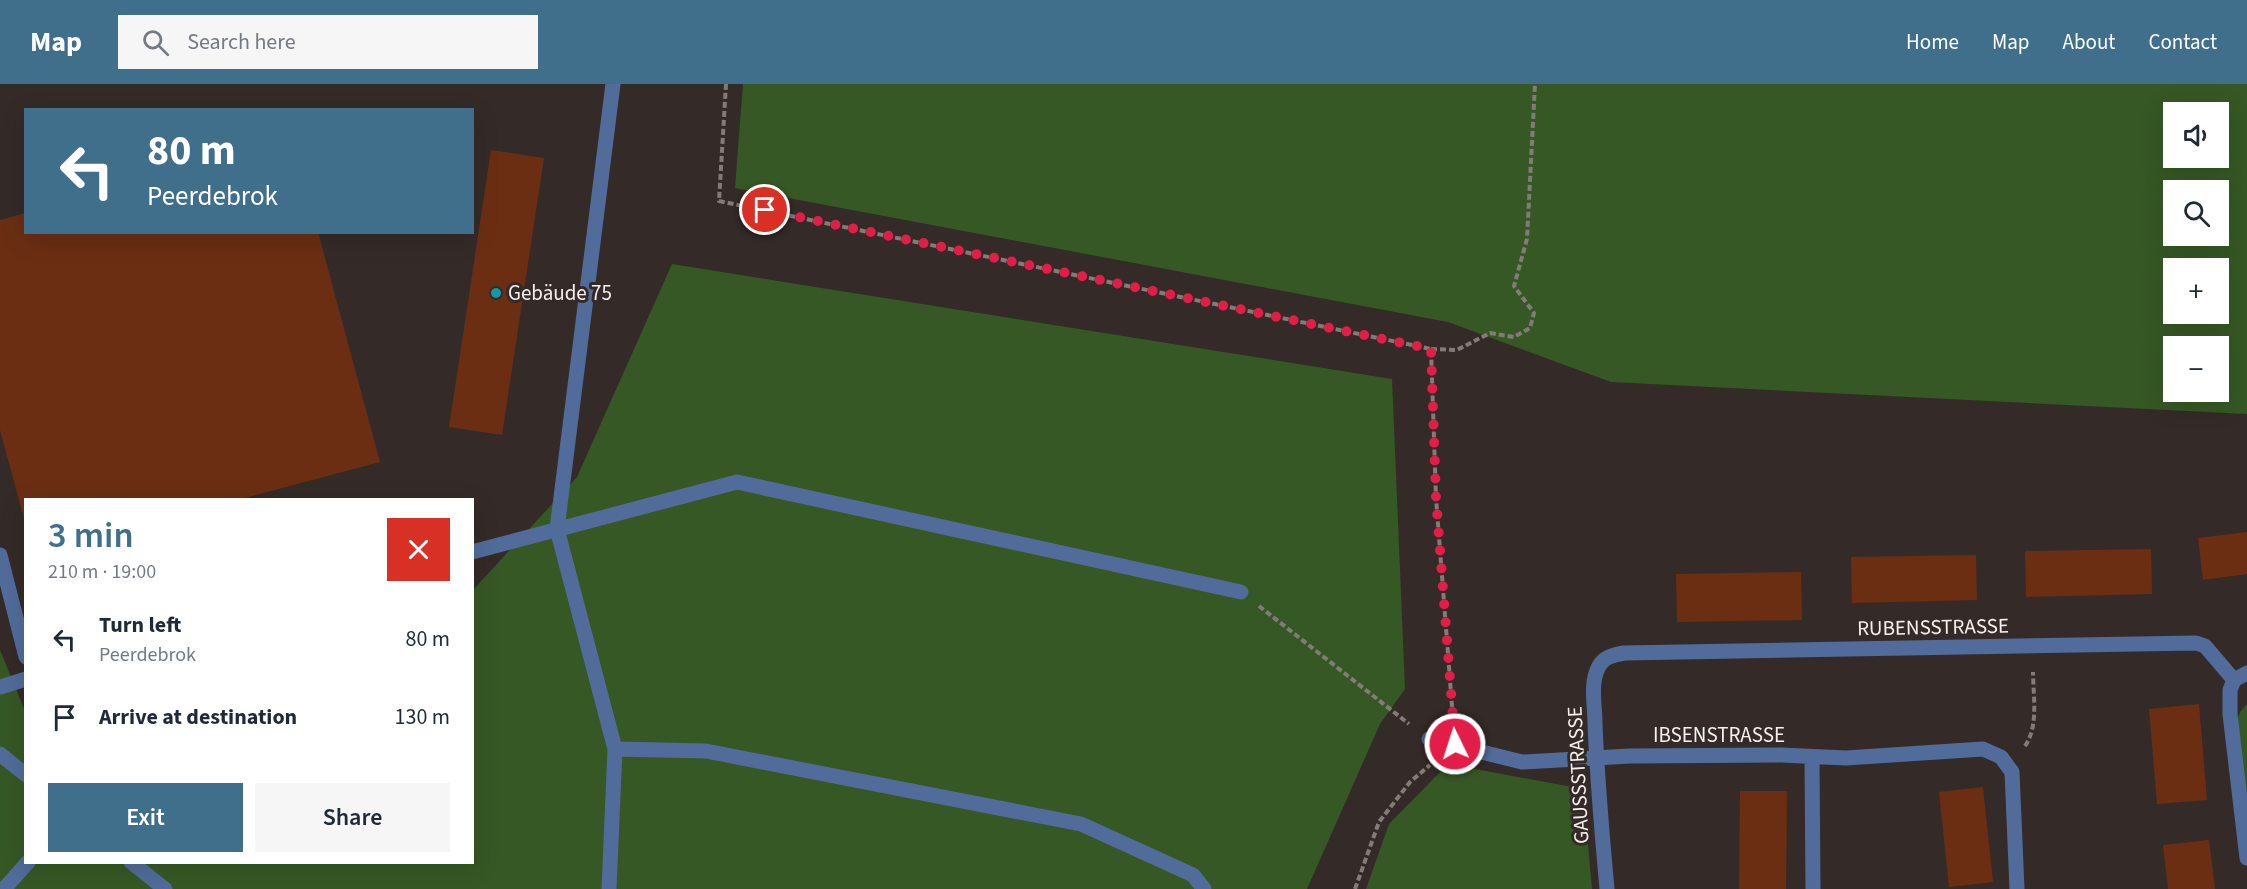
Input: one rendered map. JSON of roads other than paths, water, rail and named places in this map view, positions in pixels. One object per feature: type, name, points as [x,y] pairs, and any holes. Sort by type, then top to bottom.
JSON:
[{"type":"street","points":[[609,889],[615,749],[557,529],[613,84]]},
{"type":"street","points":[[474,551],[736,482],[1241,592]]},
{"type":"street","points":[[0,555],[24,649]]},
{"type":"street","name":"RUBENSSTRASSE","points":[[1603,660],[1624,653],[2196,643],[2205,646],[2240,677]]},
{"type":"street","name":"GAUSSSTRASSE","points":[[1603,660],[1598,667],[1594,687],[1596,758],[1607,889]]},
{"type":"street","points":[[2240,677],[2230,690],[2230,714],[2247,858]]},
{"type":"street","points":[[0,687],[24,680]]},
{"type":"street","name":"IBSENSTRASSE","points":[[1429,739],[1522,762],[1596,758],[1770,755],[1846,758],[1983,748],[2001,757],[2012,772],[2017,889]]},
{"type":"street","points":[[615,749],[706,751],[1080,824],[1194,875],[1204,889]]},
{"type":"street","points":[[0,754],[24,773]]},
{"type":"street","points":[[1812,758],[1813,889]]},
{"type":"street","points":[[4,889],[26,864]]},
{"type":"street","points":[[134,864],[165,889]]},
{"type":"place","name":"Gebäude 75","points":[[496,293]]}]
